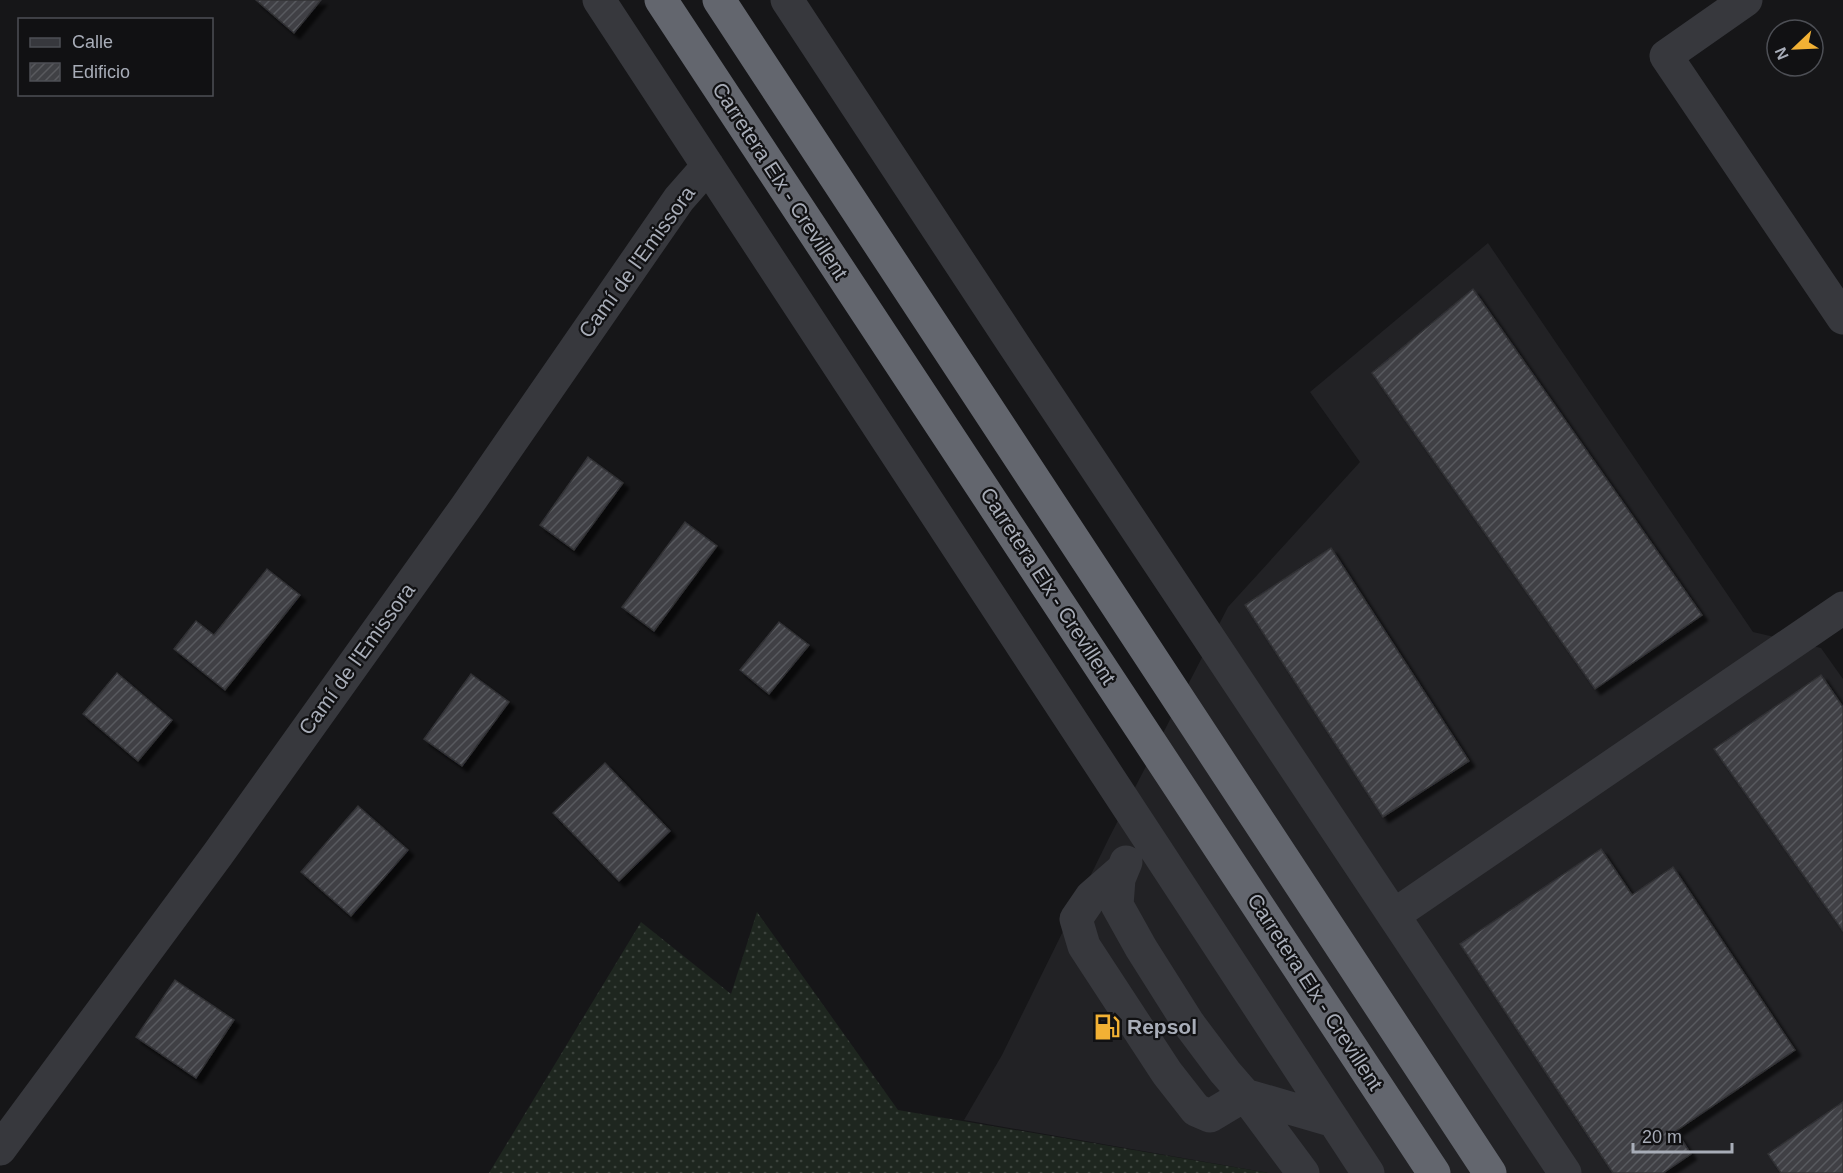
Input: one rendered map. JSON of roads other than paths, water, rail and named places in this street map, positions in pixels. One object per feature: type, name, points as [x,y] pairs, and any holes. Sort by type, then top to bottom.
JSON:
[{"type":"highway","name":"Carretera Elx - Crevillent","points":[[662,0],[1434,1173]]},
{"type":"highway","points":[[719,0],[1490,1173]]},
{"type":"street","points":[[599,0],[1368,1173]]},
{"type":"street","points":[[787,0],[1565,1173]]},
{"type":"street","points":[[1746,0],[1666,56],[1843,318]]},
{"type":"street","name":"Camí de l'Emissora","points":[[0,1149],[218,854],[466,507],[679,200],[708,166]]},
{"type":"street","points":[[1394,915],[1843,608]]},
{"type":"street","points":[[1141,827],[1119,879],[1117,905],[1140,948],[1189,1024],[1303,1173]]},
{"type":"street","points":[[1122,870],[1091,897],[1076,919],[1084,946],[1167,1073],[1196,1110],[1210,1116],[1245,1095],[1334,1121]]},
{"type":"place","name":"Repsol","points":[[1107,1027]]}]
